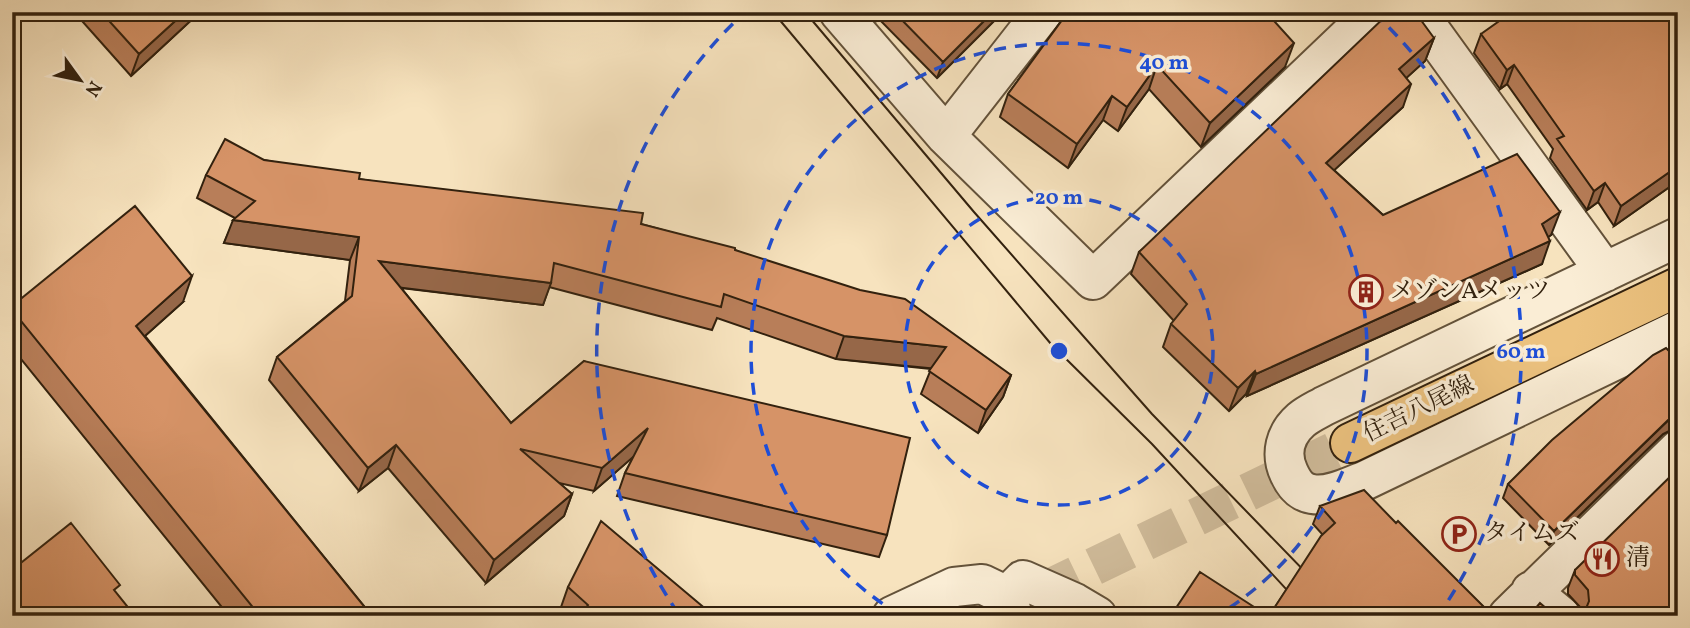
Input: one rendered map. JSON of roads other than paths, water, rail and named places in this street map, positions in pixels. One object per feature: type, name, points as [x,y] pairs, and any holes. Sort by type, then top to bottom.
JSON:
[{"type":"main road","name":"住吉八尾線","points":[[1350,443],[1678,287]]},
{"type":"street","points":[[839,12],[946,136],[1093,280],[1374,12]]},
{"type":"street","points":[[946,136],[1043,12]]},
{"type":"street","points":[[1418,12],[1605,271]]},
{"type":"street","points":[[1672,344],[1338,491],[1315,494],[1302,491],[1292,481],[1283,461],[1286,440],[1301,421],[1324,406],[1678,237]]},
{"type":"street","points":[[1561,616],[1520,604],[1678,450]]},
{"type":"street","points":[[892,616],[954,587],[982,584],[1010,606],[1023,580],[1076,603],[1097,616]]},
{"type":"tunnel","points":[[991,616],[1350,443]]},
{"type":"tram line","points":[[773,12],[1051,344],[1152,444],[1311,616]]},
{"type":"tram line","points":[[805,12],[974,212],[1152,414],[1314,581]]},
{"type":"place","name":"メゾンAメッツ","points":[[1366,292]]},
{"type":"place","name":"タイムズ","points":[[1459,534]]},
{"type":"place","name":"清","points":[[1602,559]]}]
